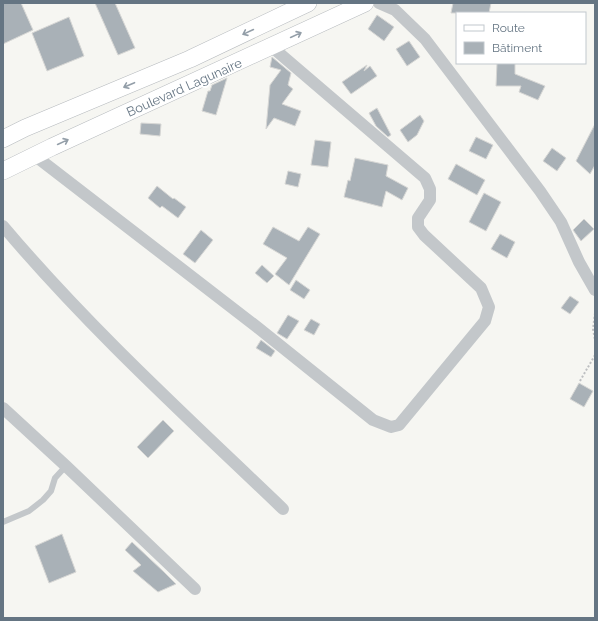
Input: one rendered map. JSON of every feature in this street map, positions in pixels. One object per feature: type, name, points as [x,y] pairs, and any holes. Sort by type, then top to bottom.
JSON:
[{"type":"main road","name":"Boulevard Lagunaire","points":[[3,139],[190,59],[308,3]]},
{"type":"main road","name":"Boulevard Lagunaire","points":[[3,171],[34,155],[365,3]]},
{"type":"street","points":[[379,3],[396,10],[425,39],[522,167],[561,222],[579,262],[595,290]]},
{"type":"street","points":[[34,155],[257,327],[373,420],[391,427],[399,425],[485,321],[489,307],[481,288],[424,235],[418,227],[418,218],[430,200],[430,189],[425,178],[272,46]]},
{"type":"street","points":[[3,226],[35,263],[103,335],[283,509]]},
{"type":"street","points":[[3,408],[195,589]]},
{"type":"lane","points":[[3,522],[29,510],[43,500],[51,491],[55,478],[66,466]]},
{"type":"path","points":[[595,313],[592,329],[595,340]]},
{"type":"path","points":[[580,381],[595,355]]},
{"type":"building","points":[[3,3],[21,3],[33,30],[3,44]]},
{"type":"building","points":[[95,3],[115,3],[135,48],[118,55]]},
{"type":"building","points":[[453,3],[491,3],[489,12],[451,13]]},
{"type":"building","points":[[377,15],[394,27],[384,41],[368,29]]},
{"type":"building","points":[[69,17],[84,56],[47,71],[32,33]]},
{"type":"building","points":[[409,41],[420,57],[407,66],[396,49]]},
{"type":"building","points":[[272,57],[291,73],[288,85],[293,89],[282,104],[301,111],[295,126],[274,118],[266,129],[270,85],[281,70],[270,67]]},
{"type":"building","points":[[497,64],[515,64],[515,74],[545,86],[538,100],[519,92],[521,86],[496,86]]},
{"type":"building","points":[[367,65],[364,71],[370,66],[377,76],[351,94],[342,82]]},
{"type":"building","points":[[227,78],[216,115],[202,111],[208,91],[210,91],[212,85]]},
{"type":"building","points":[[377,108],[391,135],[388,137],[376,126],[369,113]]},
{"type":"building","points":[[420,115],[424,121],[417,135],[408,142],[400,130]]},
{"type":"building","points":[[141,123],[161,124],[160,136],[140,134]]},
{"type":"building","points":[[595,124],[595,165],[590,174],[576,161]]},
{"type":"building","points":[[476,137],[493,145],[486,159],[469,151]]},
{"type":"building","points":[[315,140],[331,142],[328,167],[311,165]]},
{"type":"building","points":[[552,148],[566,158],[557,171],[543,161]]},
{"type":"building","points":[[355,158],[388,165],[386,176],[408,188],[402,200],[386,191],[382,207],[344,197],[348,180],[350,181]]},
{"type":"building","points":[[456,164],[485,180],[477,195],[448,179]]},
{"type":"building","points":[[288,171],[301,174],[298,187],[285,184]]},
{"type":"building","points":[[157,186],[186,207],[178,218],[162,206],[160,208],[148,198]]},
{"type":"building","points":[[484,193],[501,202],[486,231],[469,222]]},
{"type":"building","points":[[584,219],[594,229],[581,241],[573,230]]},
{"type":"building","points":[[273,227],[299,241],[308,227],[320,234],[289,285],[275,274],[287,258],[263,244]]},
{"type":"building","points":[[201,230],[213,240],[195,263],[183,254]]},
{"type":"building","points":[[500,234],[515,242],[507,258],[491,249]]},
{"type":"building","points":[[262,265],[274,276],[267,283],[255,273]]},
{"type":"building","points":[[296,280],[310,290],[304,299],[290,290]]},
{"type":"building","points":[[570,296],[579,302],[570,314],[561,308]]},
{"type":"building","points":[[288,315],[299,321],[287,339],[277,333]]},
{"type":"building","points":[[311,319],[320,324],[314,335],[304,330]]},
{"type":"building","points":[[261,340],[275,351],[271,357],[256,348]]},
{"type":"building","points":[[579,383],[593,391],[584,407],[570,399]]},
{"type":"building","points":[[163,420],[174,431],[148,458],[137,447]]},
{"type":"building","points":[[62,534],[76,572],[49,583],[35,546]]},
{"type":"building","points":[[132,542],[176,584],[158,592],[133,571],[141,565],[125,550]]}]
